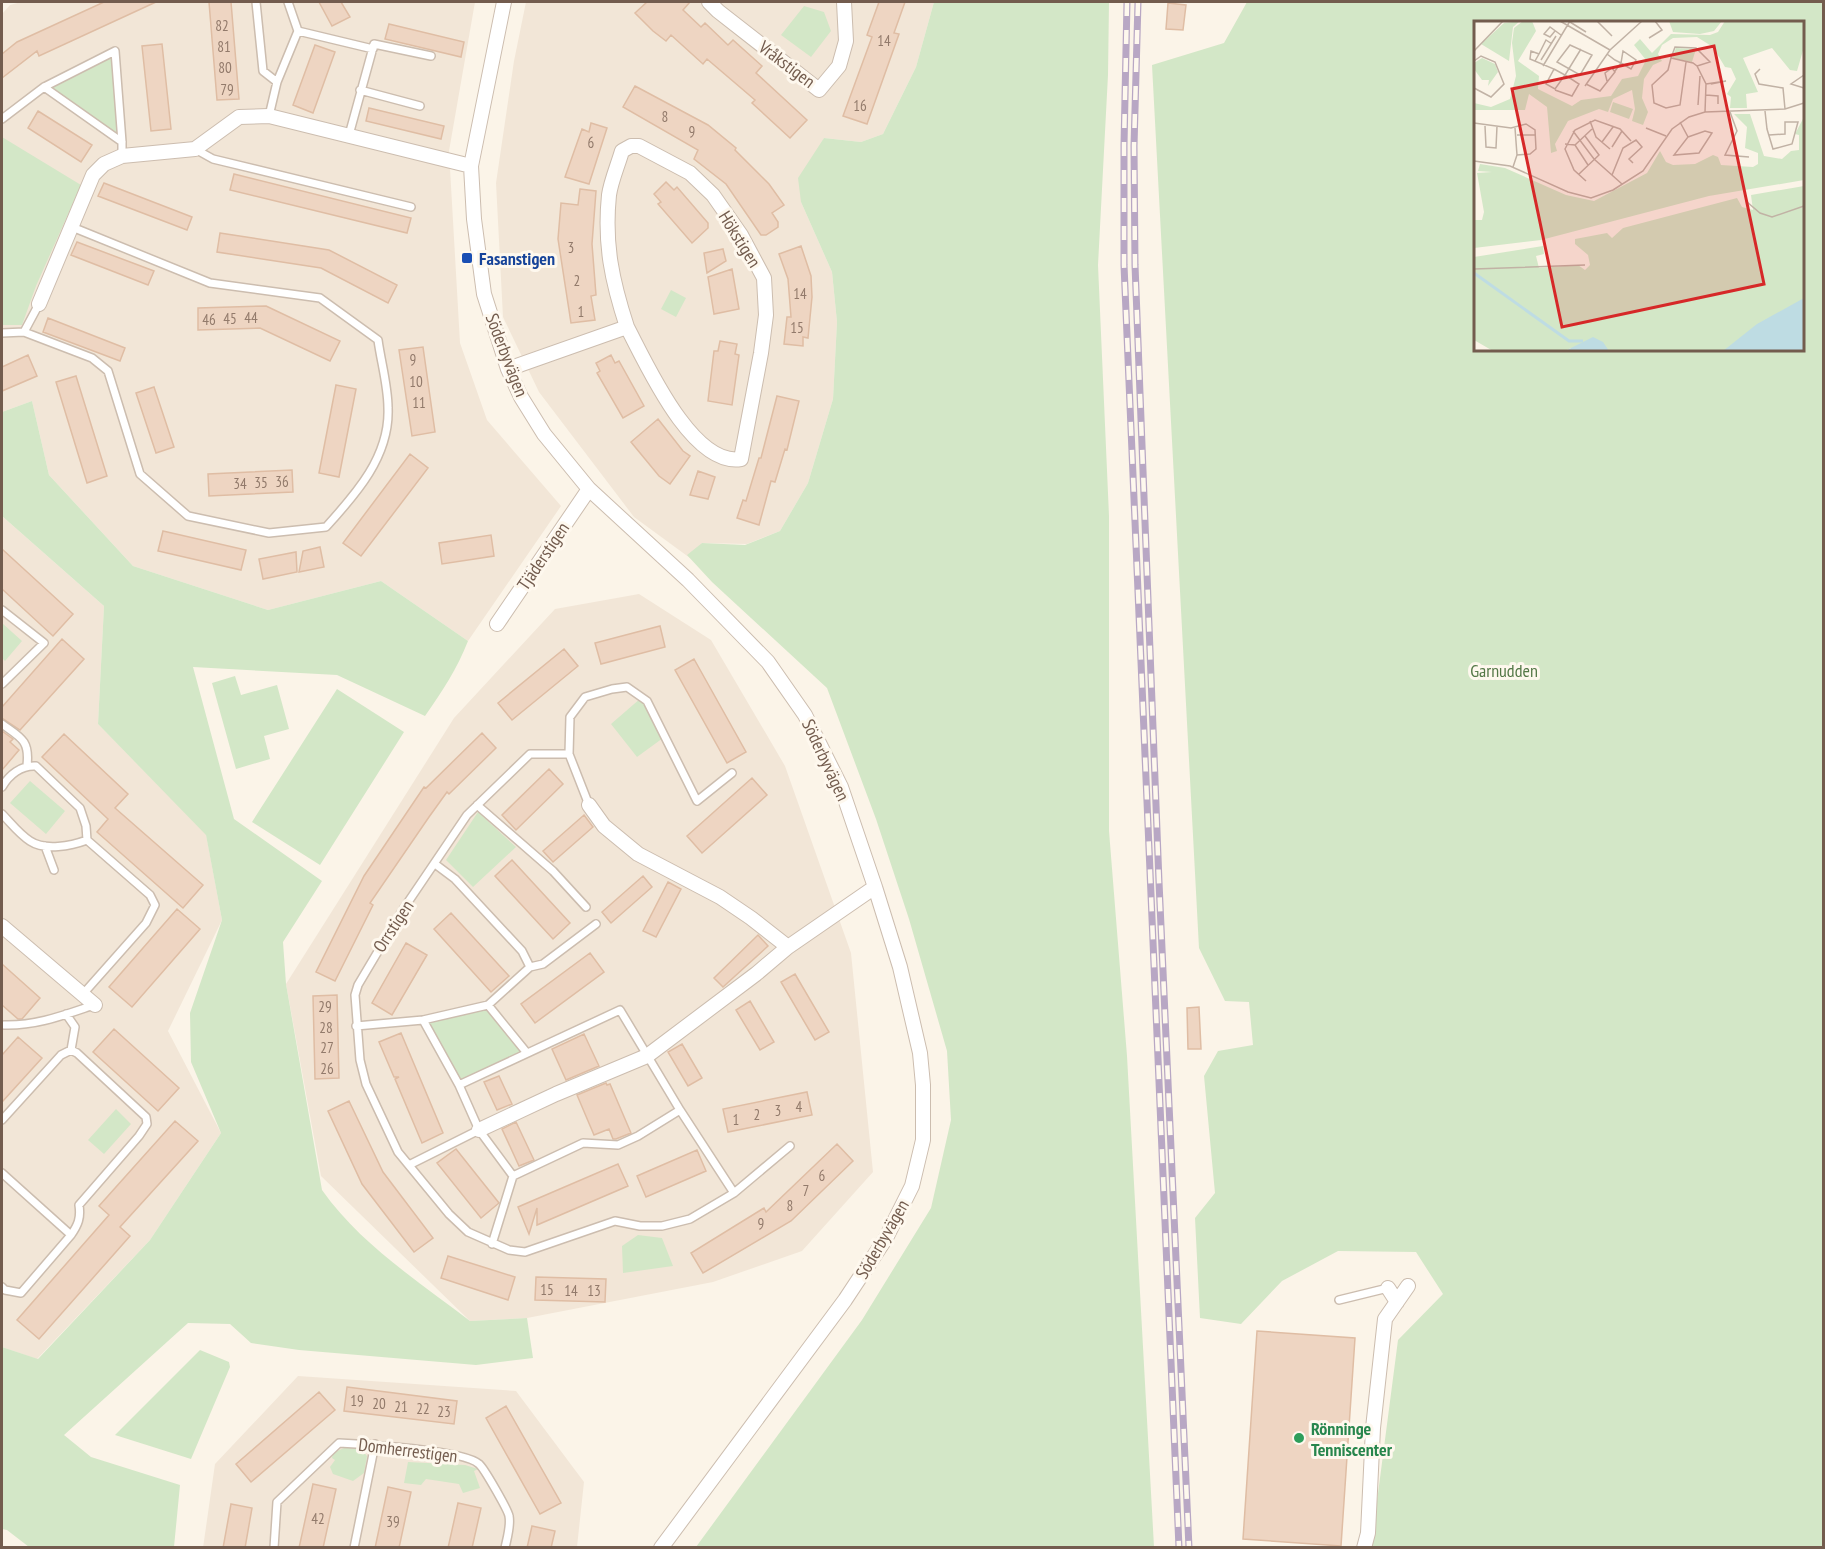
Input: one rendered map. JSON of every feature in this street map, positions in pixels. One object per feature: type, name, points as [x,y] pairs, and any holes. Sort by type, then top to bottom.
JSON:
[{"type":"street","name":"Söderbyvägen","points":[[504,2],[471,166],[474,219],[484,294],[508,369],[521,397],[544,434],[589,489],[688,580],[768,662],[805,715],[841,787],[900,967],[920,1053],[923,1085],[923,1140],[912,1186],[901,1209],[885,1238],[838,1309],[661,1548]]},
{"type":"street","name":"Vråkstigen","points":[[708,2],[819,90],[839,66],[846,41],[844,2]]},
{"type":"street","points":[[39,304],[93,175],[104,165],[122,156],[195,148],[239,117],[269,116],[471,166]]},
{"type":"street","name":"Hökstigen","points":[[631,146],[639,146],[662,156],[690,173],[713,195],[741,235],[764,278],[766,315],[741,459],[729,461],[704,447],[682,424],[660,389],[627,327],[613,285],[607,238],[609,193],[622,151],[631,146]]},
{"type":"street","points":[[508,369],[627,327]]},
{"type":"street","name":"Tjäderstigen","points":[[497,624],[589,489]]},
{"type":"street","points":[[589,805],[604,826],[638,854],[720,897],[752,918],[788,948]]},
{"type":"street","points":[[479,1130],[556,1094],[647,1056],[788,948],[875,887]]},
{"type":"street","points":[[2,926],[95,1005]]},
{"type":"street","points":[[1364,1548],[1368,1533],[1373,1428],[1385,1319],[1408,1286]]},
{"type":"street","points":[[1388,1288],[1397,1302]]},
{"type":"lane","points":[[256,2],[263,71],[277,82]]},
{"type":"lane","points":[[269,116],[277,82],[298,31],[288,2]]},
{"type":"lane","points":[[298,31],[373,49]]},
{"type":"lane","points":[[349,135],[374,44],[431,56]]},
{"type":"lane","points":[[2,119],[44,87],[115,51],[122,156]]},
{"type":"lane","points":[[44,87],[122,142]]},
{"type":"lane","points":[[360,90],[420,106]]},
{"type":"lane","points":[[195,148],[213,159],[411,207]]},
{"type":"lane","points":[[2,333],[24,332],[92,358],[108,372],[140,474],[188,516],[269,533],[326,527],[354,496],[383,448],[388,409],[378,340],[320,298],[210,283],[72,227]]},
{"type":"lane","points":[[24,332],[39,304]]},
{"type":"lane","points":[[2,609],[44,643],[2,684]]},
{"type":"lane","points":[[589,805],[569,754],[570,717],[585,697],[612,689],[627,687],[646,701],[697,801],[732,773]]},
{"type":"lane","points":[[2,724],[22,738],[28,754],[27,765]]},
{"type":"lane","name":"Orrstigen","points":[[569,754],[530,754],[467,815],[402,910],[358,984],[355,994],[360,1060],[366,1084],[398,1152],[449,1214],[468,1232],[509,1251],[525,1252],[615,1221],[640,1226],[662,1226],[690,1219],[734,1192],[790,1146]]},
{"type":"lane","points":[[2,787],[13,773],[27,765],[36,766],[80,808],[86,826],[87,840],[150,895],[155,905],[147,923],[83,994]]},
{"type":"lane","points":[[477,805],[505,832],[553,871],[586,907]]},
{"type":"lane","points":[[2,814],[30,842],[45,846],[76,844],[87,840]]},
{"type":"lane","points":[[45,846],[54,870]]},
{"type":"lane","points":[[435,864],[455,879],[522,951],[530,967]]},
{"type":"lane","points":[[356,1026],[423,1020],[488,1005],[530,967],[543,964],[596,924]]},
{"type":"lane","points":[[2,1033],[3,1024],[31,1024],[95,1005]]},
{"type":"lane","points":[[488,1005],[527,1053]]},
{"type":"lane","points":[[459,1085],[620,1010],[680,1110],[734,1192]]},
{"type":"lane","points":[[66,1014],[75,1027],[71,1050]]},
{"type":"lane","points":[[423,1020],[459,1085],[479,1130],[513,1176]]},
{"type":"lane","points":[[2,1120],[61,1055],[71,1050]]},
{"type":"lane","points":[[2,1287],[5,1290],[21,1293],[78,1226],[81,1215],[80,1205],[147,1124],[146,1117],[71,1050]]},
{"type":"lane","points":[[492,1244],[513,1176],[583,1143],[618,1145],[638,1136],[680,1110]]},
{"type":"lane","points":[[409,1165],[479,1130]]},
{"type":"lane","points":[[2,1173],[71,1235]]},
{"type":"lane","points":[[1340,1300],[1388,1288]]},
{"type":"lane","name":"Domherrestigen","points":[[274,1548],[277,1502],[339,1443],[375,1444],[465,1457],[479,1464],[509,1514],[510,1525],[505,1548]]},
{"type":"lane","points":[[354,1548],[375,1444]]},
{"type":"shaded area","points":[[21,2],[475,2],[449,151],[460,343],[487,420],[561,506],[468,641],[381,581],[268,610],[133,566],[49,475],[32,401],[2,412],[2,14],[10,5]]},
{"type":"shaded area","points":[[526,2],[934,2],[916,67],[883,134],[861,142],[824,138],[801,202],[832,272],[837,322],[833,399],[808,483],[780,531],[747,544],[702,543],[690,558],[634,517],[539,392],[503,317],[496,183],[514,61]]},
{"type":"shaded area","points":[[2,516],[104,606],[98,724],[206,834],[222,920],[168,1031],[221,1133],[150,1240],[37,1359],[2,1347]]},
{"type":"shaded area","points":[[639,594],[711,640],[785,766],[851,953],[873,1172],[802,1251],[713,1282],[527,1318],[470,1321],[321,1176],[286,984],[454,718],[555,609]]},
{"type":"shaded area","points":[[298,1376],[516,1391],[584,1482],[577,1547],[203,1548],[215,1464]]},
{"type":"green space","points":[[934,2],[1109,2],[1108,75],[1098,265],[1109,516],[1109,831],[1127,1056],[1154,1547],[696,1547],[862,1320],[931,1208],[951,1120],[947,1051],[909,919],[876,819],[827,688],[712,582],[687,555],[702,543],[745,545],[780,531],[808,483],[833,399],[837,322],[832,272],[801,202],[798,178],[824,138],[861,142],[883,134],[916,67]]},
{"type":"green space","name":"Garnudden","points":[[1247,2],[1823,2],[1823,1547],[1371,1547],[1398,1340],[1443,1294],[1416,1252],[1338,1251],[1282,1281],[1241,1324],[1200,1318],[1195,1218],[1215,1193],[1204,1076],[1218,1051],[1253,1045],[1249,1002],[1225,1001],[1199,948],[1152,65],[1224,43]]},
{"type":"green space","points":[[804,6],[824,12],[831,31],[811,57],[781,35]]},
{"type":"green space","points":[[115,51],[122,142],[44,87]]},
{"type":"green space","points":[[2,137],[81,185],[36,286],[22,325],[2,325]]},
{"type":"green space","points":[[671,290],[686,298],[676,317],[661,309]]},
{"type":"green space","points":[[32,401],[49,475],[133,566],[268,610],[381,581],[468,641],[449,680],[425,716],[337,675],[193,667],[234,819],[322,881],[283,942],[286,984],[322,1190],[354,1228],[372,1245],[470,1321],[527,1318],[533,1358],[476,1365],[299,1350],[251,1343],[230,1324],[188,1323],[64,1435],[91,1457],[180,1485],[174,1547],[29,1547],[7,1530],[2,1529],[2,1347],[38,1359],[150,1240],[221,1133],[191,1062],[190,1013],[222,920],[206,835],[98,724],[104,606],[2,516],[2,412]]},
{"type":"green space","points":[[2,623],[22,641],[5,661],[2,658]]},
{"type":"green space","points":[[235,676],[241,695],[277,685],[289,729],[264,736],[270,759],[236,769],[212,683]]},
{"type":"green space","points":[[337,689],[404,732],[320,865],[252,822]]},
{"type":"green space","points":[[641,698],[663,738],[637,757],[611,724]]},
{"type":"green space","points":[[30,781],[65,811],[46,834],[10,803]]},
{"type":"green space","points":[[478,812],[516,847],[473,887],[446,860]]},
{"type":"green space","points":[[488,1005],[527,1053],[459,1085],[423,1020]]},
{"type":"green space","points":[[116,1109],[131,1124],[104,1154],[88,1140]]},
{"type":"green space","points":[[638,1235],[662,1238],[673,1266],[623,1273],[622,1246]]},
{"type":"green space","points":[[200,1350],[229,1362],[230,1367],[191,1459],[115,1435]]},
{"type":"green space","points":[[346,1447],[358,1448],[367,1456],[364,1473],[353,1481],[333,1474],[330,1467],[335,1460],[332,1458],[333,1453]]},
{"type":"green space","points":[[408,1462],[465,1465],[478,1469],[474,1471],[480,1488],[463,1493],[459,1484],[426,1479],[421,1485],[404,1483]]},
{"type":"building","points":[[104,2],[156,2],[39,56],[37,51],[2,78],[2,54],[17,42]]},
{"type":"building","points":[[209,2],[231,2],[239,99],[217,100]]},
{"type":"building","points":[[319,2],[341,2],[350,17],[332,26]]},
{"type":"building","points":[[647,2],[690,2],[683,10],[701,27],[705,23],[728,45],[733,40],[762,66],[756,73],[807,120],[790,138],[752,103],[755,100],[707,59],[703,64],[671,35],[666,41],[653,31],[635,13]]},
{"type":"building","points":[[879,2],[905,2],[894,33],[899,34],[867,124],[843,116],[872,37],[867,35]]},
{"type":"building","points":[[1168,3],[1186,5],[1183,30],[1166,29]]},
{"type":"building","points":[[389,24],[464,42],[461,57],[385,39]]},
{"type":"building","points":[[162,44],[171,129],[151,131],[142,46]]},
{"type":"building","points":[[315,45],[335,52],[313,113],[293,105]]},
{"type":"building","points":[[635,86],[708,125],[736,148],[735,150],[769,184],[784,205],[772,213],[778,222],[778,227],[766,235],[761,235],[726,184],[694,159],[698,150],[623,107]]},
{"type":"building","points":[[369,108],[444,126],[441,139],[366,121]]},
{"type":"building","points":[[38,111],[92,145],[81,162],[28,128]]},
{"type":"building","points":[[591,123],[607,128],[589,184],[565,177],[582,129],[589,132]]},
{"type":"building","points":[[234,174],[411,218],[407,233],[230,190]]},
{"type":"building","points":[[666,182],[674,190],[677,187],[708,223],[708,228],[692,243],[658,204],[661,202],[654,194]]},
{"type":"building","points":[[104,183],[192,217],[187,230],[98,196]]},
{"type":"building","points":[[580,189],[596,191],[592,244],[596,295],[591,296],[595,320],[571,323],[558,239],[561,203],[578,205]]},
{"type":"building","points":[[220,233],[329,250],[397,285],[388,303],[321,268],[217,252]]},
{"type":"building","points":[[77,242],[154,271],[148,285],[71,255]]},
{"type":"building","points":[[801,246],[811,276],[812,297],[808,338],[803,337],[803,346],[784,344],[787,317],[791,317],[788,279],[779,254]]},
{"type":"building","points":[[723,249],[726,261],[707,273],[704,253]]},
{"type":"building","points":[[732,269],[739,309],[714,314],[708,277]]},
{"type":"building","points":[[266,306],[340,341],[330,361],[260,328],[198,330],[198,308]]},
{"type":"building","points":[[48,318],[125,348],[120,361],[43,332]]},
{"type":"building","points":[[720,341],[737,344],[735,354],[739,355],[732,405],[708,401],[714,351],[718,351]]},
{"type":"building","points":[[423,347],[435,432],[412,436],[399,350]]},
{"type":"building","points":[[28,355],[37,376],[2,391],[2,367]]},
{"type":"building","points":[[611,355],[615,363],[619,361],[644,406],[623,418],[597,373],[600,371],[596,363]]},
{"type":"building","points":[[76,376],[107,476],[87,483],[56,382]]},
{"type":"building","points":[[336,385],[356,389],[339,477],[319,473]]},
{"type":"building","points":[[154,387],[174,447],[156,453],[136,393]]},
{"type":"building","points":[[777,396],[799,401],[787,450],[785,449],[775,482],[771,481],[759,525],[737,518],[743,500],[746,501],[759,458],[761,458]]},
{"type":"building","points":[[658,419],[683,451],[690,456],[670,484],[659,476],[631,442]]},
{"type":"building","points":[[410,454],[428,468],[361,556],[343,543]]},
{"type":"building","points":[[292,470],[293,492],[209,496],[208,474]]},
{"type":"building","points":[[698,471],[715,477],[708,499],[690,495]]},
{"type":"building","points":[[163,531],[246,550],[241,570],[158,551]]},
{"type":"building","points":[[491,535],[494,556],[442,564],[439,543]]},
{"type":"building","points":[[320,547],[324,567],[299,572],[303,551]]},
{"type":"building","points":[[2,549],[73,614],[53,636],[2,589]]},
{"type":"building","points":[[296,552],[297,572],[263,579],[259,559]]},
{"type":"building","points":[[660,626],[665,647],[601,664],[595,643]]},
{"type":"building","points":[[62,639],[84,659],[20,730],[2,718],[2,707]]},
{"type":"building","points":[[564,649],[578,666],[512,720],[498,703]]},
{"type":"building","points":[[694,659],[746,752],[727,763],[675,670]]},
{"type":"building","points":[[2,731],[13,739],[10,742],[19,750],[2,770]]},
{"type":"building","points":[[482,733],[496,748],[449,794],[447,792],[429,817],[370,903],[373,905],[335,981],[316,972],[364,876],[424,787],[426,788]]},
{"type":"building","points":[[64,734],[128,794],[115,808],[203,885],[183,908],[97,832],[108,819],[42,757]]},
{"type":"building","points":[[549,769],[563,784],[516,830],[502,815]]},
{"type":"building","points":[[752,778],[767,795],[702,853],[687,836]]},
{"type":"building","points":[[584,815],[593,827],[553,862],[543,851]]},
{"type":"building","points":[[512,860],[570,923],[553,939],[495,876]]},
{"type":"building","points":[[643,876],[652,887],[611,923],[602,912]]},
{"type":"building","points":[[668,882],[681,889],[656,937],[643,931]]},
{"type":"building","points":[[177,909],[200,929],[132,1007],[109,987]]},
{"type":"building","points":[[451,913],[509,976],[491,992],[434,929]]},
{"type":"building","points":[[758,935],[768,946],[723,987],[714,978]]},
{"type":"building","points":[[406,943],[427,955],[392,1015],[372,1003]]},
{"type":"building","points":[[590,953],[604,972],[535,1023],[521,1004]]},
{"type":"building","points":[[2,964],[40,998],[22,1019],[18,1019],[2,1005]]},
{"type":"building","points":[[795,974],[829,1032],[815,1040],[781,982]]},
{"type":"building","points":[[337,995],[339,1078],[315,1079],[313,996]]},
{"type":"building","points":[[750,1001],[774,1042],[760,1050],[736,1010]]},
{"type":"building","points":[[1199,1007],[1201,1049],[1188,1049],[1187,1008]]},
{"type":"building","points":[[114,1029],[179,1088],[158,1111],[93,1052]]},
{"type":"building","points":[[401,1033],[443,1133],[422,1143],[395,1079],[399,1077],[394,1077],[379,1042]]},
{"type":"building","points":[[584,1034],[599,1066],[566,1080],[552,1049]]},
{"type":"building","points":[[18,1037],[42,1058],[2,1102],[2,1055]]},
{"type":"building","points":[[682,1044],[702,1078],[688,1086],[668,1052]]},
{"type":"building","points":[[499,1076],[512,1104],[497,1110],[484,1082]]},
{"type":"building","points":[[606,1083],[610,1084],[631,1133],[616,1139],[613,1139],[609,1129],[594,1135],[577,1095]]},
{"type":"building","points":[[807,1092],[812,1115],[728,1132],[723,1109]]},
{"type":"building","points":[[349,1101],[383,1172],[433,1238],[414,1252],[362,1184],[328,1111]]},
{"type":"building","points":[[175,1121],[198,1141],[120,1227],[130,1236],[39,1339],[17,1320],[109,1215],[99,1206]]},
{"type":"building","points":[[516,1122],[534,1160],[519,1166],[502,1129]]},
{"type":"building","points":[[837,1144],[853,1161],[791,1221],[703,1273],[691,1253],[764,1208],[766,1212]]},
{"type":"building","points":[[456,1149],[499,1203],[481,1218],[437,1163]]},
{"type":"building","points":[[697,1150],[706,1171],[646,1197],[637,1176]]},
{"type":"building","points":[[618,1164],[628,1186],[537,1225],[537,1208],[529,1234],[518,1207]]},
{"type":"building","points":[[448,1256],[515,1277],[508,1300],[441,1278]]},
{"type":"building","points":[[536,1277],[606,1279],[605,1302],[535,1300]]},
{"type":"building","name":"Rönninge Tenniscenter","points":[[1257,1331],[1355,1338],[1341,1546],[1243,1539]]},
{"type":"building","points":[[347,1387],[457,1401],[454,1424],[344,1411]]},
{"type":"building","points":[[319,1392],[335,1410],[251,1482],[236,1464]]},
{"type":"building","points":[[506,1406],[561,1503],[540,1514],[486,1418]]},
{"type":"building","points":[[313,1484],[336,1489],[323,1548],[299,1548]]},
{"type":"building","points":[[388,1487],[411,1492],[399,1548],[375,1548]]},
{"type":"building","points":[[458,1503],[481,1508],[472,1548],[448,1548]]},
{"type":"building","points":[[231,1504],[252,1508],[245,1548],[223,1548]]},
{"type":"building","points":[[532,1526],[555,1531],[551,1548],[527,1548]]},
{"type":"railway","points":[[1127,2],[1124,265],[1179,1548]]},
{"type":"railway","points":[[1138,2],[1134,146],[1135,265],[1159,882],[1189,1548]]},
{"type":"place","name":"Fasanstigen","points":[[467,258]]},
{"type":"place","name":"Rönninge Tenniscenter","points":[[1299,1438]]}]
